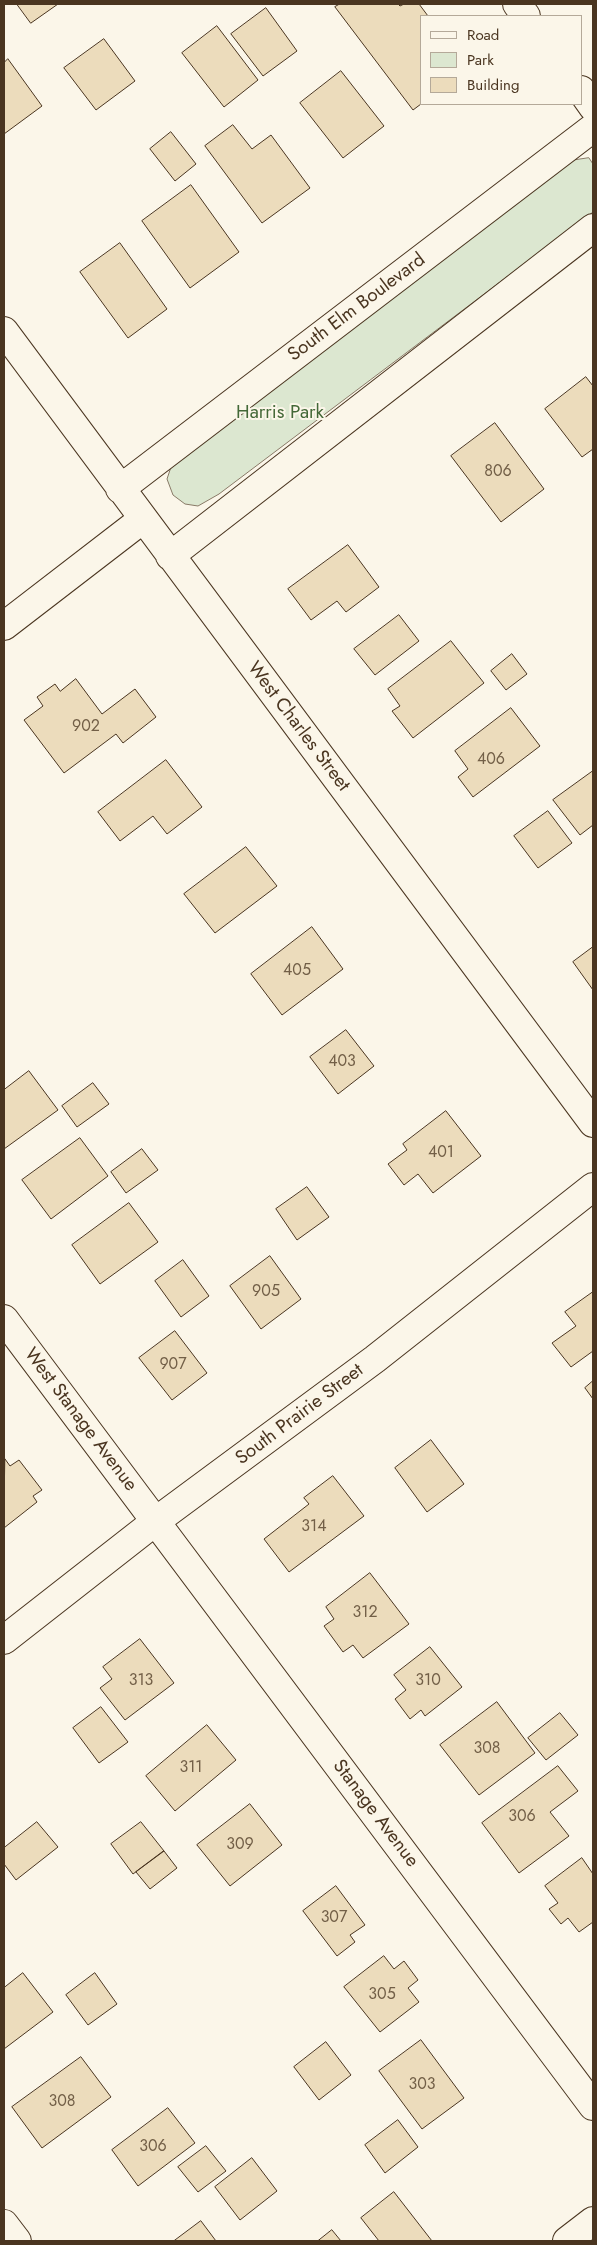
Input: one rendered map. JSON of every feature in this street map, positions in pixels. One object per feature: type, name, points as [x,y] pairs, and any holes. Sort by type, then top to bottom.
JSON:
[{"type":"street","points":[[517,4],[525,15]]},
{"type":"street","points":[[582,91],[593,107]]},
{"type":"street","name":"South Elm Boulevard","points":[[120,489],[593,128]]},
{"type":"street","points":[[170,556],[593,228]]},
{"type":"street","name":"West Charles Street","points":[[4,331],[593,1123]]},
{"type":"street","points":[[4,626],[143,519]]},
{"type":"street","name":"South Prairie Street","points":[[4,1640],[156,1521],[374,1359],[593,1187]]},
{"type":"street","name":"West Stanage Avenue","points":[[4,1319],[156,1521]]},
{"type":"street","name":"Stanage Avenue","points":[[156,1521],[593,2106]]},
{"type":"street","points":[[567,2241],[593,2222]]},
{"type":"street","points":[[4,2224],[16,2241]]},
{"type":"green space","name":"Harris Park","points":[[589,158],[593,164],[593,212],[219,494],[198,506],[185,504],[173,495],[167,479],[171,467],[568,161]]},
{"type":"building","points":[[17,4],[58,4],[31,23]]},
{"type":"building","points":[[340,4],[398,4],[400,6],[404,4],[419,4],[427,15],[420,15],[420,105],[413,110],[335,7]]},
{"type":"building","points":[[266,8],[297,51],[263,76],[231,34]]},
{"type":"building","points":[[217,26],[258,80],[224,107],[182,53]]},
{"type":"building","points":[[104,39],[135,81],[96,110],[64,68]]},
{"type":"building","points":[[8,59],[42,106],[4,134],[4,63]]},
{"type":"building","points":[[341,71],[384,126],[343,158],[300,103]]},
{"type":"building","points":[[233,125],[252,149],[271,135],[310,188],[262,223],[205,146]]},
{"type":"building","points":[[171,132],[196,164],[175,181],[150,149]]},
{"type":"building","points":[[191,185],[239,252],[190,288],[142,221]]},
{"type":"building","points":[[120,243],[167,309],[128,338],[80,272]]},
{"type":"building","points":[[586,377],[593,386],[593,449],[582,457],[545,409]]},
{"type":"building","points":[[495,423],[544,489],[501,522],[451,456]]},
{"type":"building","points":[[348,545],[379,587],[346,612],[337,601],[311,620],[288,589]]},
{"type":"building","points":[[399,615],[419,641],[375,675],[354,649]]},
{"type":"building","points":[[451,641],[484,683],[413,738],[392,711],[400,706],[388,689]]},
{"type":"building","points":[[512,654],[527,674],[506,690],[491,671]]},
{"type":"building","points":[[76,679],[102,714],[135,689],[156,717],[123,743],[116,734],[64,773],[24,720],[43,706],[37,697],[55,684],[60,691]]},
{"type":"building","points":[[511,708],[540,746],[473,797],[458,777],[468,769],[455,751]]},
{"type":"building","points":[[166,760],[202,807],[167,834],[153,816],[120,841],[98,812]]},
{"type":"building","points":[[593,771],[593,825],[580,835],[553,800]]},
{"type":"building","points":[[548,811],[572,843],[538,868],[514,836]]},
{"type":"building","points":[[246,847],[277,886],[215,933],[184,894]]},
{"type":"building","points":[[312,927],[343,969],[282,1015],[251,974]]},
{"type":"building","points":[[593,947],[593,990],[573,962]]},
{"type":"building","points":[[346,1030],[374,1066],[338,1094],[310,1057]]},
{"type":"building","points":[[29,1071],[58,1110],[4,1149],[4,1090]]},
{"type":"building","points":[[93,1083],[109,1104],[77,1127],[62,1106]]},
{"type":"building","points":[[446,1111],[481,1156],[433,1193],[418,1174],[404,1185],[388,1164],[407,1150],[403,1144]]},
{"type":"building","points":[[80,1138],[108,1176],[51,1219],[22,1180]]},
{"type":"building","points":[[142,1149],[158,1170],[126,1193],[111,1172]]},
{"type":"building","points":[[307,1187],[329,1217],[297,1240],[276,1209]]},
{"type":"building","points":[[129,1203],[158,1242],[100,1284],[72,1245]]},
{"type":"building","points":[[270,1256],[301,1299],[261,1329],[230,1286]]},
{"type":"building","points":[[183,1260],[209,1296],[181,1317],[155,1281]]},
{"type":"building","points":[[593,1292],[593,1351],[571,1367],[552,1343],[576,1326],[565,1312]]},
{"type":"building","points":[[175,1331],[207,1373],[172,1400],[139,1358]]},
{"type":"building","points":[[593,1381],[593,1399],[585,1388]]},
{"type":"building","points":[[431,1440],[464,1484],[427,1512],[395,1468]]},
{"type":"building","points":[[5,1459],[10,1466],[19,1460],[42,1490],[33,1496],[37,1502],[4,1528]]},
{"type":"building","points":[[333,1476],[364,1516],[289,1572],[264,1539],[309,1504],[304,1498]]},
{"type":"building","points":[[370,1573],[409,1624],[363,1658],[353,1645],[343,1652],[324,1626],[334,1619],[326,1607]]},
{"type":"building","points":[[140,1639],[174,1683],[125,1720],[100,1688],[112,1679],[103,1667]]},
{"type":"building","points":[[430,1647],[462,1687],[425,1716],[421,1710],[410,1719],[395,1699],[406,1690],[394,1675]]},
{"type":"building","points":[[497,1702],[535,1753],[479,1795],[440,1745]]},
{"type":"building","points":[[101,1707],[128,1742],[99,1763],[73,1728]]},
{"type":"building","points":[[560,1713],[578,1735],[546,1760],[528,1738]]},
{"type":"building","points":[[207,1725],[236,1760],[175,1811],[146,1776]]},
{"type":"building","points":[[558,1766],[578,1791],[550,1812],[569,1836],[519,1873],[482,1823]]},
{"type":"building","points":[[250,1804],[282,1845],[230,1886],[197,1845]]},
{"type":"building","points":[[37,1822],[58,1847],[16,1880],[4,1864],[4,1848]]},
{"type":"building","points":[[141,1822],[164,1851],[133,1874],[111,1844]]},
{"type":"building","points":[[164,1851],[177,1868],[150,1889],[136,1872]]},
{"type":"building","points":[[582,1858],[593,1874],[593,1922],[579,1932],[568,1918],[561,1924],[549,1909],[558,1903],[545,1886]]},
{"type":"building","points":[[336,1886],[365,1925],[350,1935],[355,1942],[337,1956],[303,1911]]},
{"type":"building","points":[[384,1956],[394,1969],[404,1961],[418,1980],[408,1988],[419,2002],[380,2032],[344,1987]]},
{"type":"building","points":[[23,1973],[53,2012],[4,2049],[4,1988]]},
{"type":"building","points":[[95,1973],[117,2004],[88,2025],[66,1995]]},
{"type":"building","points":[[421,2040],[464,2098],[422,2129],[379,2071]]},
{"type":"building","points":[[326,2042],[351,2075],[319,2100],[294,2067]]},
{"type":"building","points":[[81,2057],[111,2097],[42,2148],[12,2107]]},
{"type":"building","points":[[168,2108],[195,2143],[138,2186],[112,2150]]},
{"type":"building","points":[[398,2120],[418,2147],[385,2173],[365,2145]]},
{"type":"building","points":[[206,2146],[226,2171],[198,2192],[178,2167]]},
{"type":"building","points":[[252,2158],[277,2191],[240,2220],[215,2187]]},
{"type":"building","points":[[394,2192],[432,2241],[379,2241],[361,2218]]},
{"type":"building","points":[[201,2221],[216,2241],[174,2241]]},
{"type":"building","points":[[332,2230],[341,2241],[318,2241]]}]
